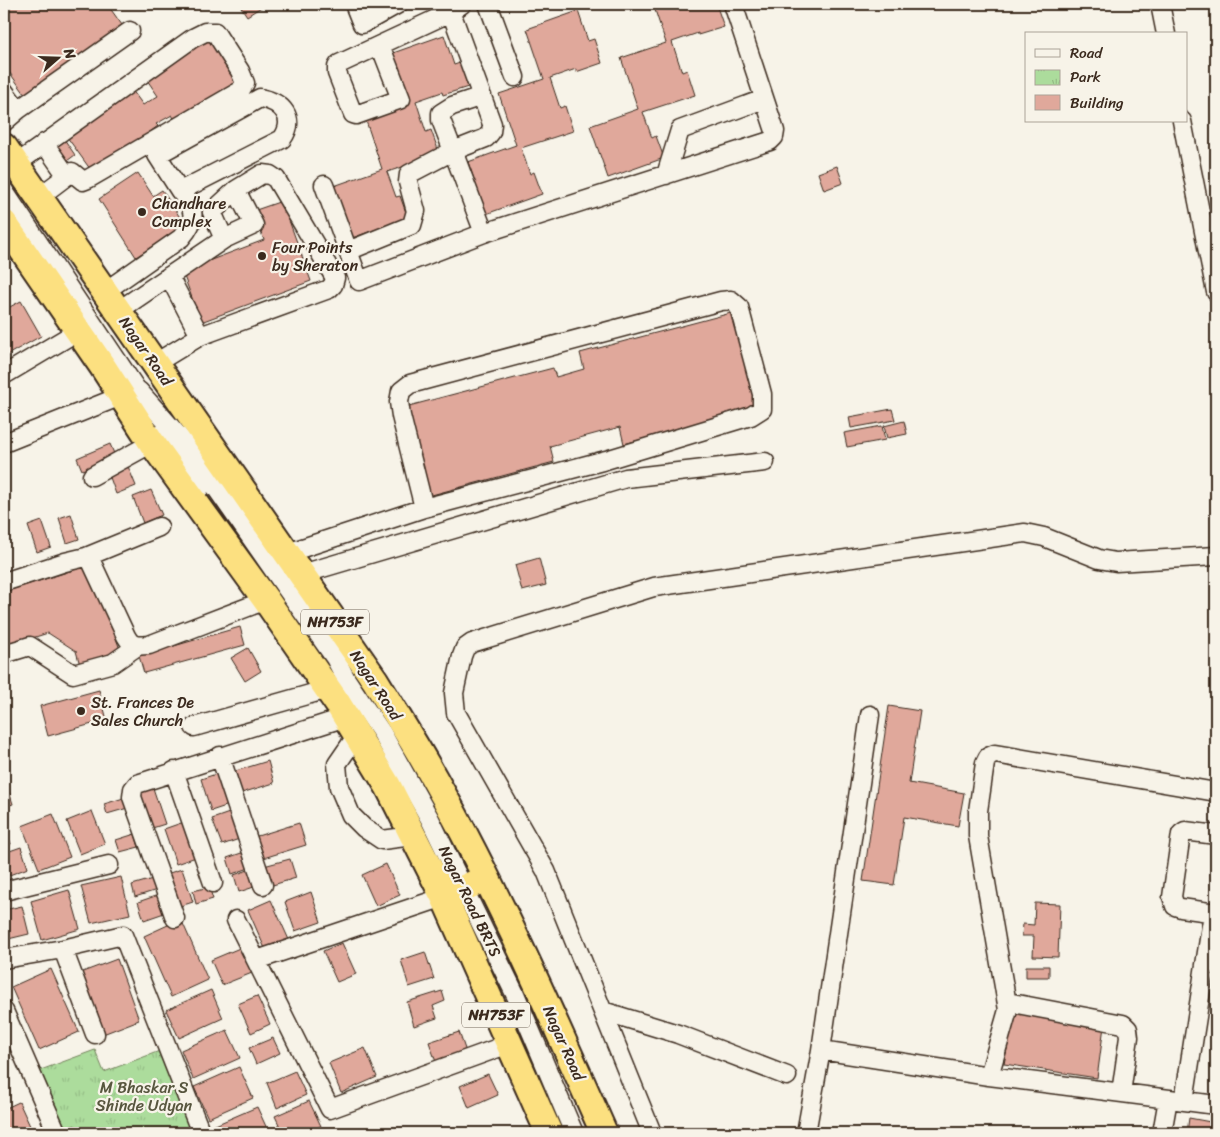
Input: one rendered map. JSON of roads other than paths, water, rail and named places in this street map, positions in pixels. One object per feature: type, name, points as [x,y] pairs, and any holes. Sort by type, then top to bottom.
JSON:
[{"type":"highway","name":"Nagar Road","points":[[10,155],[375,680],[416,748],[465,888],[509,1044],[549,1133]]},
{"type":"highway","name":"Nagar Road","points":[[4,223],[78,331],[130,394],[152,443],[266,600],[337,684],[352,726],[388,786],[413,836],[465,888],[540,989],[604,1133]]},
{"type":"street","points":[[354,4],[362,24],[398,4]]},
{"type":"street","points":[[488,4],[515,77]]},
{"type":"street","points":[[324,185],[359,281],[484,234],[770,141],[774,137],[775,131],[733,4]]},
{"type":"street","points":[[1160,4],[1166,32]]},
{"type":"street","points":[[348,251],[412,225],[416,211],[408,182],[409,174],[453,151],[486,138],[491,132],[492,124],[456,8],[380,45]]},
{"type":"street","points":[[4,122],[18,110],[130,31]]},
{"type":"street","points":[[10,155],[44,143],[193,38],[205,32],[214,32],[240,71],[245,83],[240,91],[88,179],[83,181],[72,172],[39,197]]},
{"type":"street","points":[[4,90],[18,110]]},
{"type":"street","points":[[482,96],[452,106],[441,113],[441,120],[484,234]]},
{"type":"street","points":[[111,301],[181,238],[193,221],[192,210],[186,198],[180,192],[157,155],[260,98],[272,100],[284,110],[288,122],[287,131],[282,138],[180,192]]},
{"type":"street","points":[[666,175],[680,130],[764,99]]},
{"type":"street","points":[[1182,122],[1216,292]]},
{"type":"street","points":[[44,143],[67,176]]},
{"type":"street","points":[[154,364],[200,336],[329,289],[334,285],[335,278],[276,179],[270,175],[262,174],[236,190],[212,212],[224,239]]},
{"type":"street","points":[[111,301],[151,290],[224,239],[254,225],[236,190]]},
{"type":"street","name":"Nagar Road BRTS","points":[[4,191],[130,394],[186,467],[302,634],[328,665],[337,684],[387,742],[430,819],[465,888],[516,996],[574,1133]]},
{"type":"street","points":[[169,276],[200,336]]},
{"type":"street","points":[[287,553],[424,508],[605,454],[751,416],[762,409],[762,394],[739,307],[731,300],[721,300],[410,384],[401,391],[399,402],[424,508]]},
{"type":"street","points":[[4,375],[78,331]]},
{"type":"street","points":[[4,443],[130,394]]},
{"type":"street","points":[[92,476],[152,443]]},
{"type":"street","points":[[302,574],[626,478],[765,462]]},
{"type":"street","points":[[4,582],[77,558],[86,557],[159,527]]},
{"type":"street","points":[[652,1133],[546,871],[456,713],[454,693],[465,648],[472,643],[654,587],[1026,533],[1044,536],[1099,559],[1116,562],[1216,556]]},
{"type":"street","points":[[86,557],[92,561],[126,636],[130,643],[136,647]]},
{"type":"street","points":[[4,654],[30,646],[73,674],[112,664],[136,647],[149,645],[266,600]]},
{"type":"street","points":[[194,727],[337,684]]},
{"type":"street","points":[[806,1133],[870,715]]},
{"type":"street","points":[[175,918],[132,797],[132,789],[137,784],[220,756],[352,726]]},
{"type":"street","points":[[352,726],[337,764],[339,787],[351,815],[364,828],[382,840],[413,836]]},
{"type":"street","points":[[989,1076],[1005,1020],[1007,1002],[978,836],[978,812],[985,763],[988,757],[995,754],[1216,792]]},
{"type":"street","points":[[220,756],[263,885]]},
{"type":"street","points":[[174,771],[212,883]]},
{"type":"street","points":[[1162,1133],[1176,1100],[1215,913],[1175,906],[1172,897],[1181,834],[1185,831],[1216,836]]},
{"type":"street","points":[[4,891],[109,865]]},
{"type":"street","points":[[257,960],[465,888]]},
{"type":"street","points":[[236,920],[330,1109],[509,1044]]},
{"type":"street","points":[[4,959],[63,949],[123,935],[201,1133]]},
{"type":"street","points":[[63,949],[95,1034]]},
{"type":"street","points":[[1007,1002],[1124,1024],[1128,1029],[1129,1037],[1121,1093]]},
{"type":"street","points":[[4,1011],[57,1133]]},
{"type":"street","points":[[603,1011],[628,1017],[678,1034],[787,1076]]},
{"type":"street","points":[[820,1050],[989,1076],[1216,1106]]},
{"type":"place","name":"Chandhare Complex","points":[[142,212]]},
{"type":"place","name":"Four Points by Sheraton","points":[[262,256]]},
{"type":"place","name":"St. Frances De Sales Church","points":[[81,711]]},
{"type":"park label","name":"M Bhaskar S Shinde Udyan","points":[[144,1096]]}]
